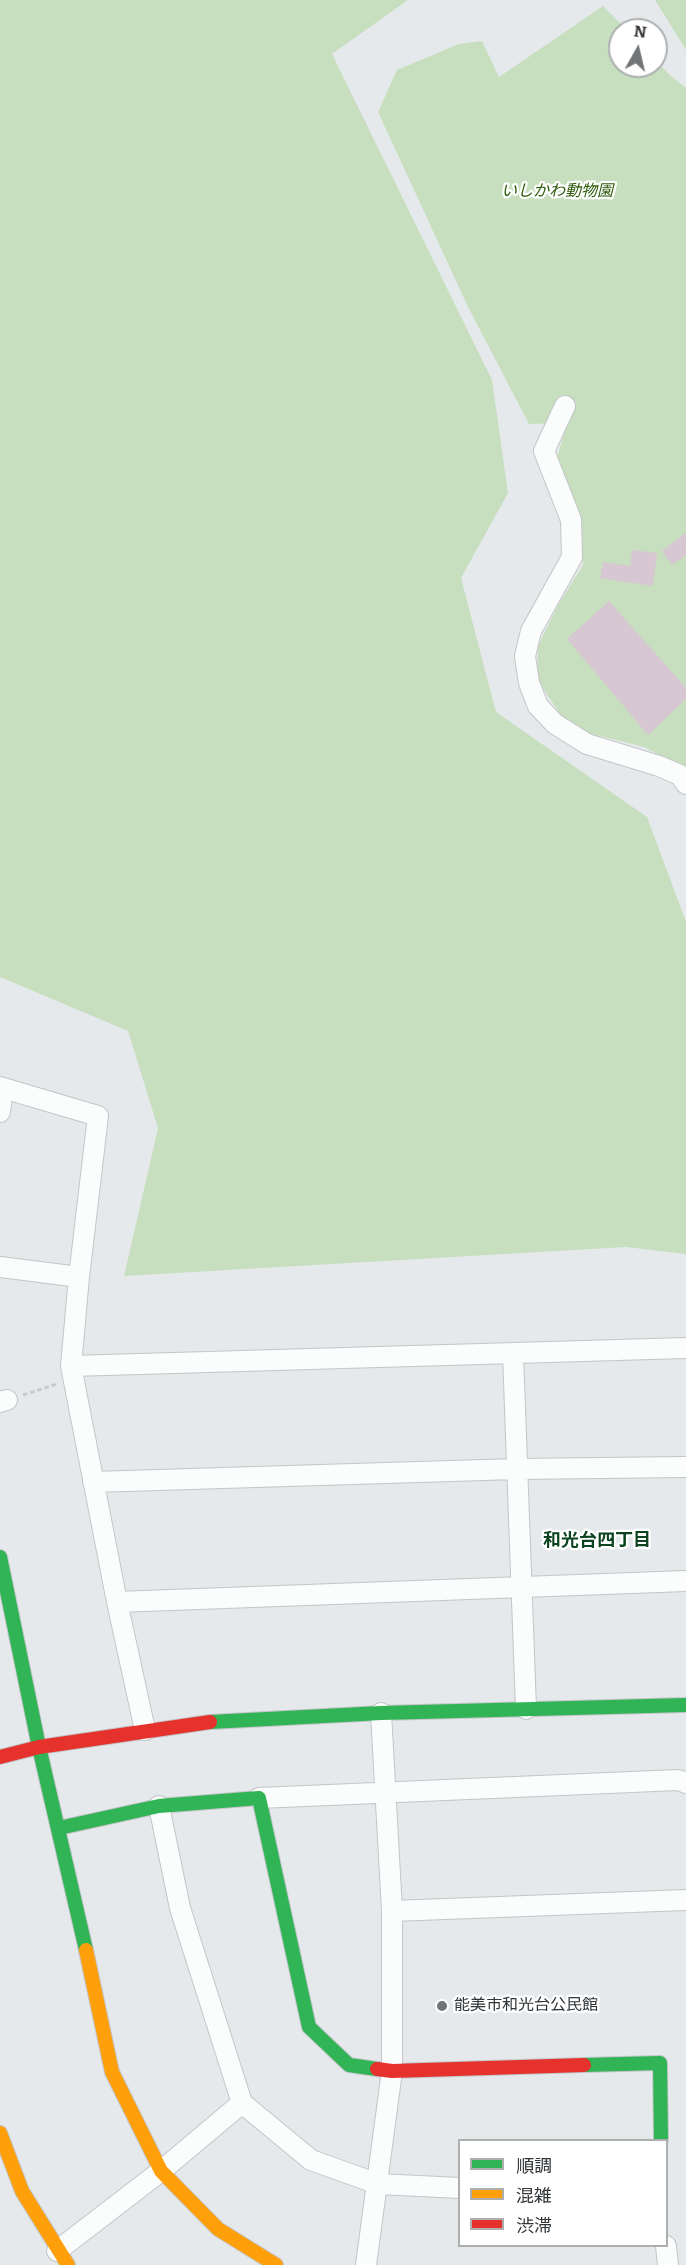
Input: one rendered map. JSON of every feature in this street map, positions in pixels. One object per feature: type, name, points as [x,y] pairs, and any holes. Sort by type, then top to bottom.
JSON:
[{"type":"street","points":[[565,406],[544,451],[571,519],[572,557],[531,631],[525,656],[528,683],[538,706],[555,724],[587,744],[659,766],[680,775],[686,784]]},
{"type":"street","points":[[0,1112],[2,1087],[98,1116],[79,1277],[72,1372],[117,1602],[145,1730]]},
{"type":"street","points":[[0,1267],[79,1277]]},
{"type":"street","points":[[72,1372],[686,1348]]},
{"type":"street","points":[[513,1354],[526,1709]]},
{"type":"street","points":[[93,1482],[516,1469],[686,1467]]},
{"type":"street","points":[[0,1557],[39,1747],[112,2072],[161,2171],[218,2229],[276,2265]]},
{"type":"street","points":[[117,1602],[686,1581]]},
{"type":"street","points":[[0,1756],[39,1747],[220,1720],[381,1713],[686,1706]]},
{"type":"street","points":[[366,2265],[392,2071],[392,1911],[381,1713]]},
{"type":"street","points":[[59,1828],[159,1806],[259,1798],[678,1780],[686,1783]]},
{"type":"street","points":[[259,1798],[309,2027],[350,2065],[392,2071],[660,2063],[661,2139]]},
{"type":"street","points":[[159,1806],[180,1908],[242,2103],[311,2160],[378,2184],[458,2188]]},
{"type":"street","points":[[392,1911],[686,1900]]},
{"type":"street","points":[[0,2133],[22,2191],[62,2258],[242,2103]]},
{"type":"street","points":[[666,2247],[668,2265]]},
{"type":"path","points":[[3,1401],[72,1372]]},
{"type":"green space","points":[[0,0],[408,0],[332,54],[492,380],[508,493],[461,578],[496,712],[647,817],[686,922],[686,1254],[626,1247],[124,1276],[158,1128],[128,1031],[0,977]]},
{"type":"green space","points":[[655,0],[686,0],[686,50],[668,18]]},
{"type":"green space","name":"いしかわ動物園","points":[[603,6],[615,18],[608,18],[608,78],[668,78],[668,73],[686,88],[686,769],[644,747],[588,733],[565,721],[537,680],[538,646],[558,605],[583,565],[582,519],[556,461],[567,423],[529,424],[468,307],[378,112],[397,70],[459,44],[482,41],[499,77]]},
{"type":"building","points":[[686,534],[686,555],[672,565],[662,551]]},
{"type":"building","points":[[632,550],[657,553],[653,586],[600,578],[603,562],[630,566]]},
{"type":"building","points":[[609,601],[686,688],[686,699],[648,735],[567,639]]},
{"type":"traffic: fast","points":[[0,1557],[39,1747],[86,1950]]},
{"type":"traffic: fast","points":[[210,1722],[381,1713],[686,1705]]},
{"type":"traffic: fast","points":[[59,1828],[159,1806],[259,1798],[309,2027],[349,2065],[377,2069]]},
{"type":"traffic: fast","points":[[584,2065],[660,2063],[661,2139]]},
{"type":"traffic: slow","points":[[86,1950],[112,2072],[161,2171],[218,2229],[276,2265]]},
{"type":"traffic: slow","points":[[0,2133],[22,2191],[68,2265]]},
{"type":"traffic: jam","points":[[0,1757],[39,1747],[210,1722]]},
{"type":"traffic: jam","points":[[377,2069],[392,2071],[584,2065]]},
{"type":"place","name":"能美市和光台公民館","points":[[442,2006]]},
{"type":"district","name":"和光台四丁目","points":[[597,1541]]}]
